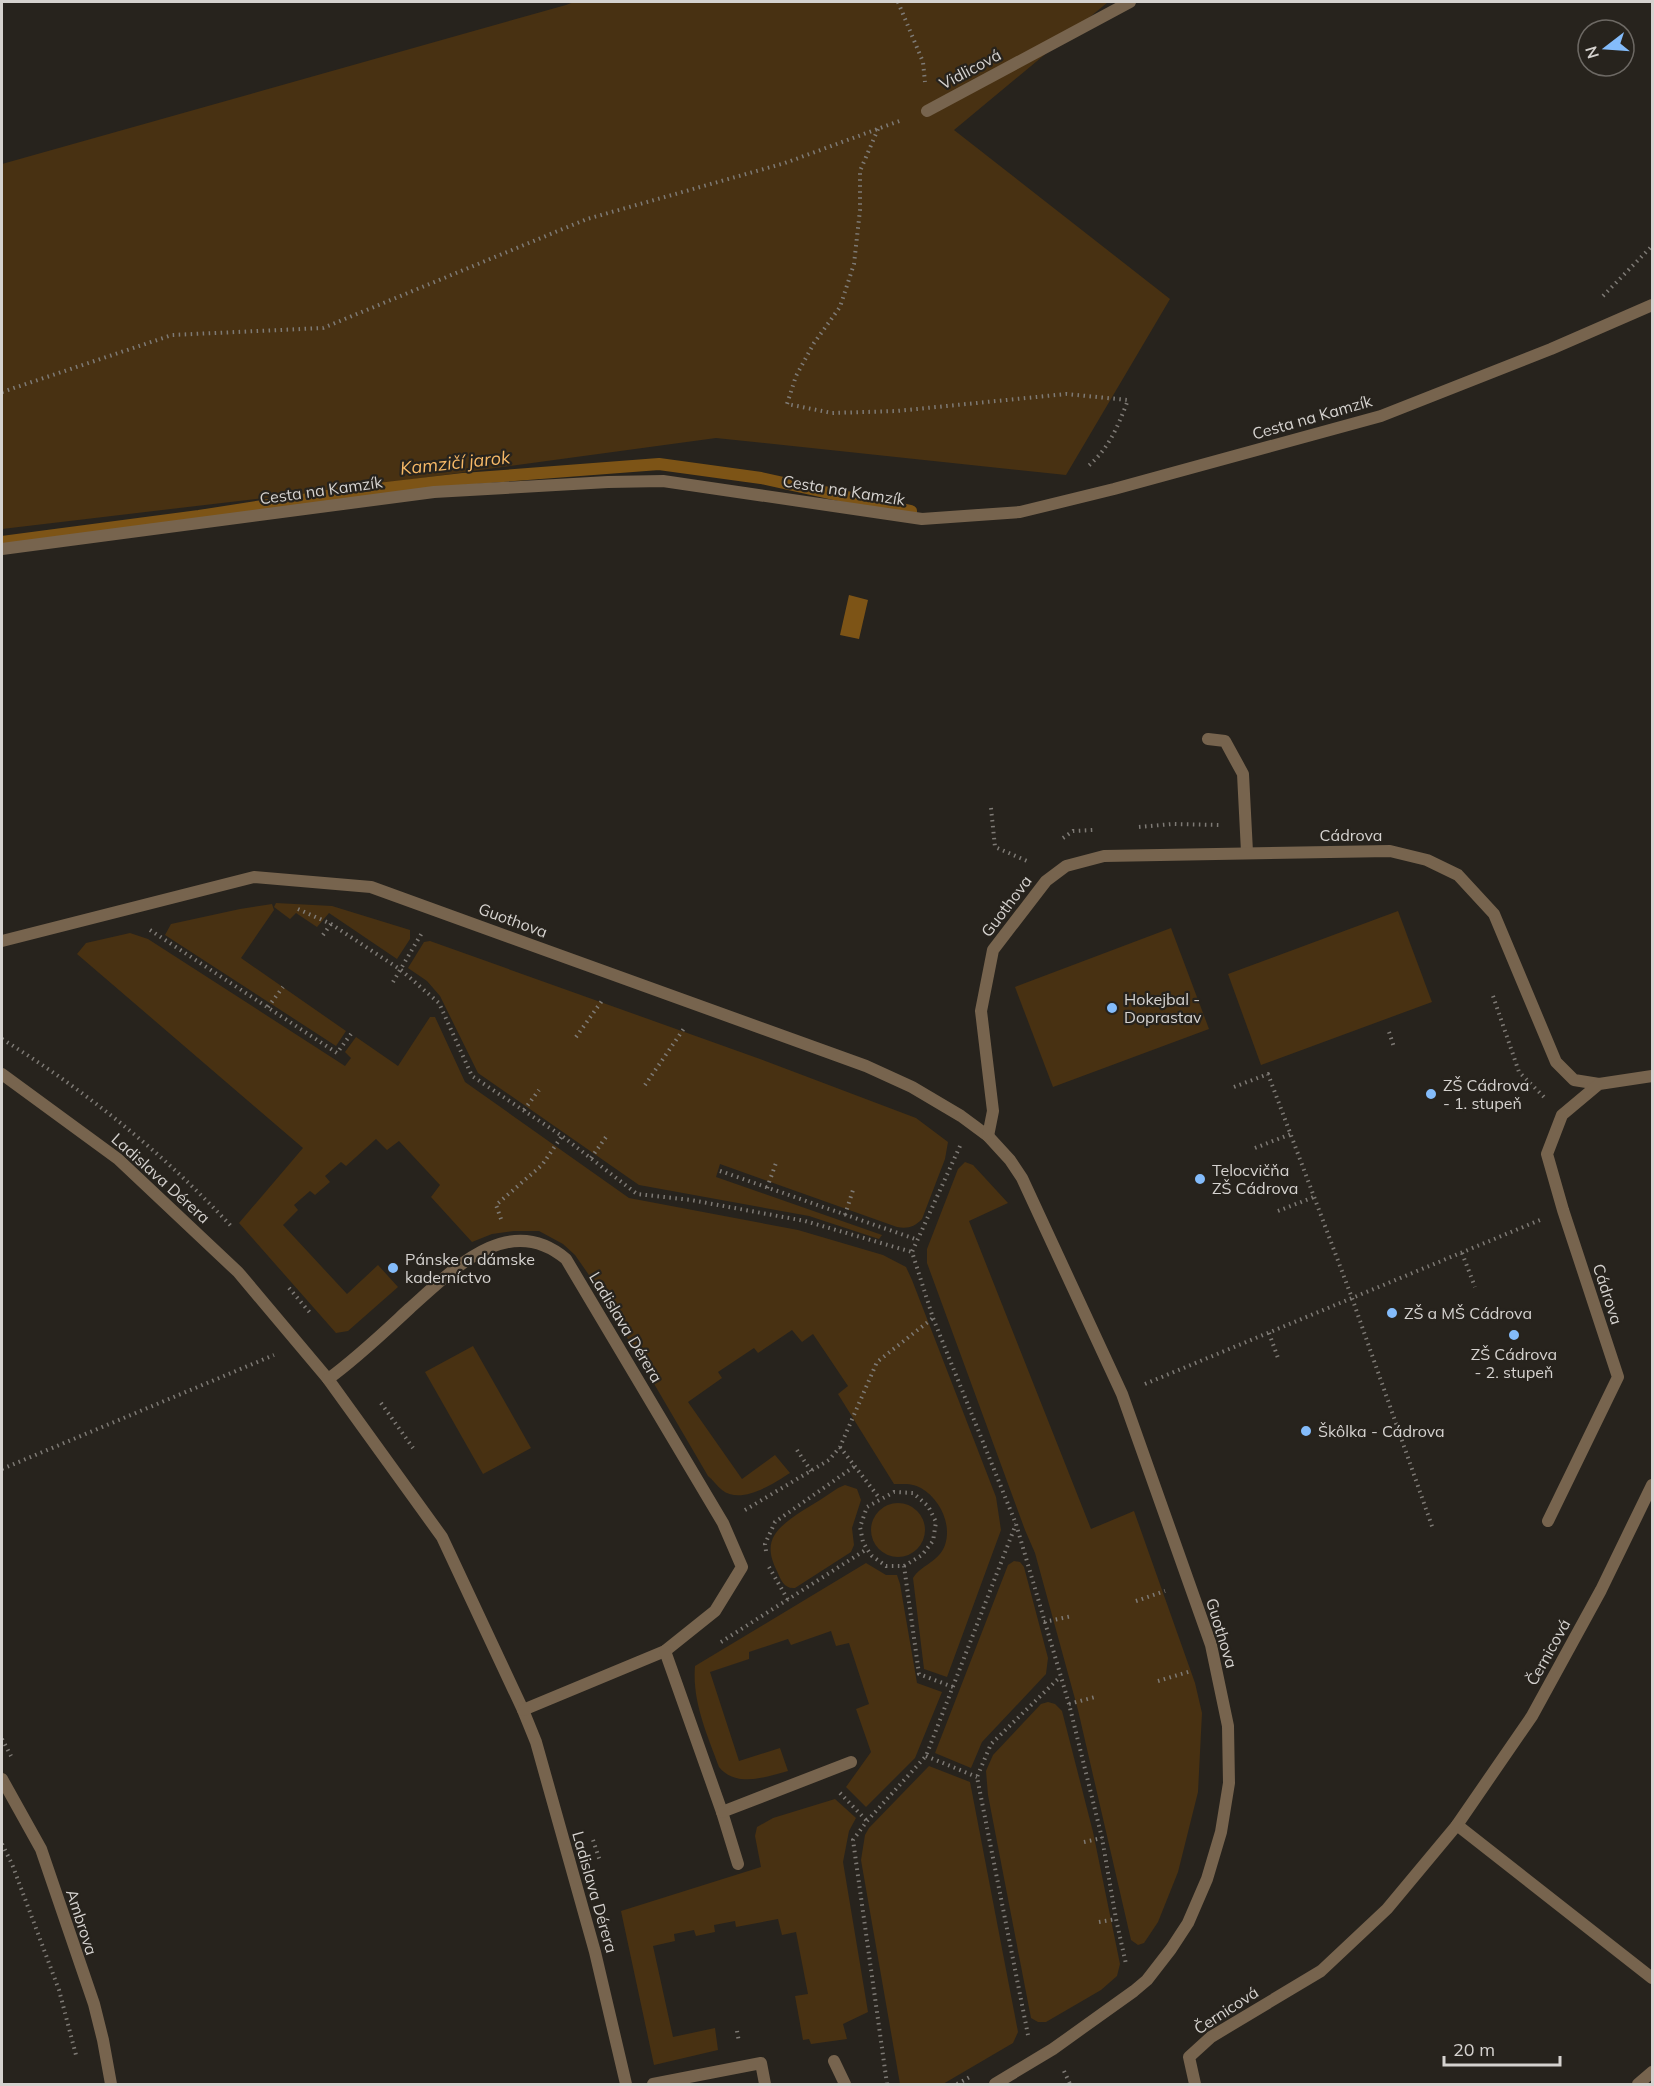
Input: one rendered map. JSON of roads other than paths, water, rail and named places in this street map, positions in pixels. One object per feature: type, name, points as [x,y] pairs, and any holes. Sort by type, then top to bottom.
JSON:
[{"type":"street","name":"Vidlicová","points":[[927,111],[1130,2]]},
{"type":"street","name":"Cesta na Kamzík","points":[[2,549],[434,492],[608,482],[663,482],[922,519],[1020,512],[1114,489],[1381,416],[1551,349],[1653,305]]},
{"type":"street","points":[[1208,739],[1225,741],[1243,774],[1247,852]]},
{"type":"street","name":"Cádrova","points":[[1263,852],[1390,851],[1427,860],[1458,875],[1494,914],[1556,1062],[1574,1080],[1599,1084],[1653,1076]]},
{"type":"street","name":"Guothova","points":[[988,1136],[993,1112],[981,1011],[993,950],[1046,881],[1066,866],[1104,856],[1263,852]]},
{"type":"street","name":"Guothova","points":[[2,941],[254,878],[370,887],[866,1066],[935,1100],[988,1136],[1010,1160],[1031,1195],[1122,1394],[1210,1646],[1226,1711],[1230,1753],[1229,1783],[1221,1832],[1212,1864],[1188,1923],[1171,1949],[1147,1980],[1134,1991],[1053,2049],[995,2085]]},
{"type":"street","name":"Ladislava Dérera","points":[[2,1074],[118,1159],[238,1272],[328,1379],[442,1537],[536,1742],[595,1953],[626,2085]]},
{"type":"street","name":"Cádrova","points":[[1548,1521],[1618,1377],[1547,1154],[1562,1115],[1599,1084]]},
{"type":"street","name":"Ladislava Dérera","points":[[328,1379],[350,1363],[463,1261],[482,1250],[508,1242],[531,1240],[544,1244],[555,1249],[566,1259],[723,1523],[741,1567],[715,1611],[666,1651],[523,1710]]},
{"type":"street","name":"Černicová","points":[[1195,2085],[1189,2057],[1210,2037],[1321,1971],[1387,1909],[1457,1825],[1532,1716],[1653,1485]]},
{"type":"street","points":[[666,1651],[738,1864]]},
{"type":"street","points":[[722,1812],[851,1762]]},
{"type":"street","name":"Ambrova","points":[[2,1779],[40,1849],[94,2004],[111,2085]]},
{"type":"street","points":[[1457,1825],[1653,1978]]},
{"type":"street","points":[[834,2061],[845,2085]]},
{"type":"street","points":[[653,2085],[761,2063],[765,2085]]},
{"type":"street","points":[[1638,2085],[1653,2072]]},
{"type":"waterway","name":"Kamzičí jarok","points":[[2,542],[199,516],[353,492],[463,479],[659,464],[761,478],[911,511]]},
{"type":"place","name":"Hokejbal - Doprastav","points":[[1112,1008]]},
{"type":"place","name":"ZŠ Cádrova - 1. stupeň","points":[[1431,1094]]},
{"type":"place","name":"Telocvičňa ZŠ Cádrova","points":[[1200,1179]]},
{"type":"place","name":"Pánske a dámske kaderníctvo","points":[[393,1268]]},
{"type":"place","name":"ZŠ a MŠ Cádrova","points":[[1392,1313]]},
{"type":"place","name":"ZŠ Cádrova - 2. stupeň","points":[[1514,1335]]},
{"type":"place","name":"Škôlka - Cádrova","points":[[1306,1431]]}]
